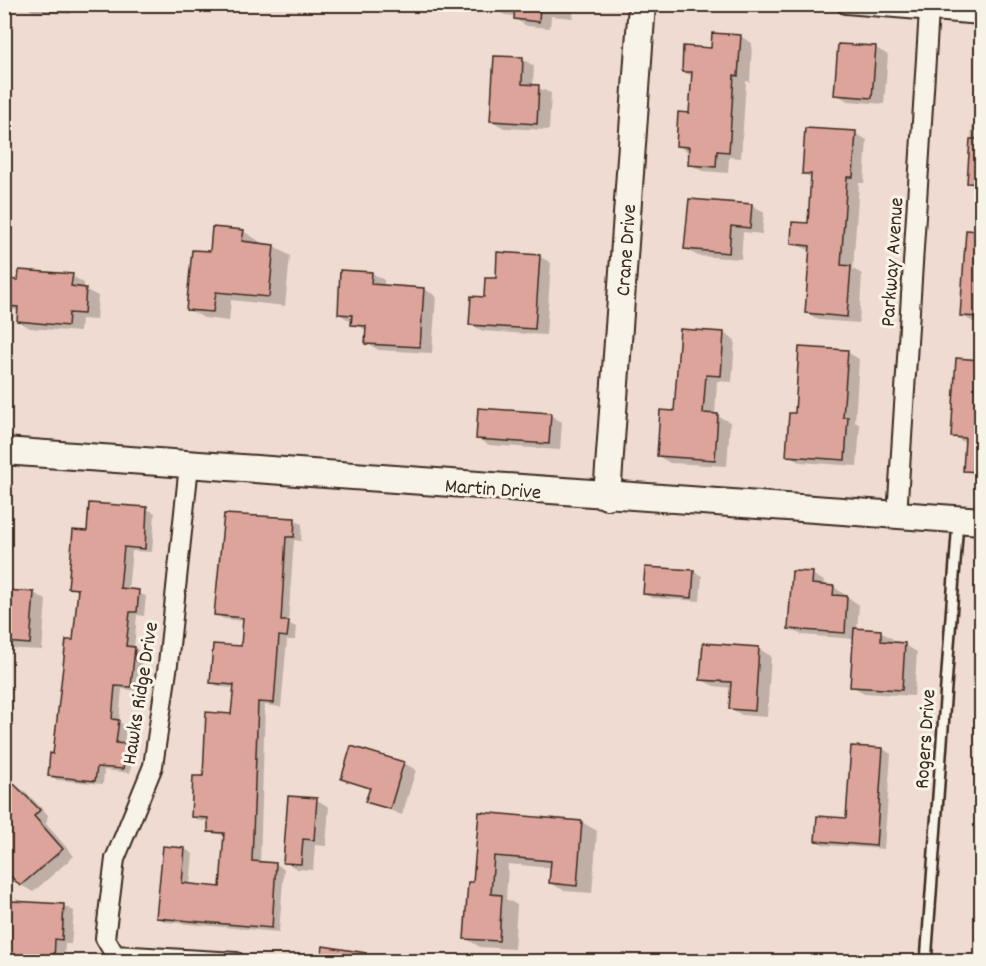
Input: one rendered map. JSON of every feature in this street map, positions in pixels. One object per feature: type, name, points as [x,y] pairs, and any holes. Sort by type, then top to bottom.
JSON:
[{"type":"street","name":"Crane Drive","points":[[607,496],[642,4]]},
{"type":"street","points":[[846,4],[981,15]]},
{"type":"street","name":"Parkway Avenue","points":[[897,516],[929,11]]},
{"type":"street","name":"Martin Drive","points":[[4,452],[970,520]]},
{"type":"street","name":"Hawks Ridge Drive","points":[[189,465],[168,664],[153,766],[115,859],[105,938],[115,955],[236,962]]},
{"type":"lane","name":"Rogers Drive","points":[[926,962],[970,520]]},
{"type":"building","points":[[515,4],[540,4],[539,22],[514,19]]},
{"type":"building","points":[[712,33],[741,35],[738,76],[734,75],[729,152],[717,151],[716,167],[688,165],[689,147],[676,146],[678,112],[689,113],[692,72],[682,72],[683,46],[711,48]]},
{"type":"building","points":[[838,44],[876,46],[872,98],[834,95]]},
{"type":"building","points":[[494,56],[523,57],[522,84],[539,85],[537,124],[490,121]]},
{"type":"building","points":[[805,128],[856,131],[853,177],[847,177],[841,265],[851,266],[847,317],[805,313],[810,246],[791,244],[792,222],[808,223],[811,174],[802,174]]},
{"type":"building","points":[[970,139],[981,139],[981,184],[967,183]]},
{"type":"building","points":[[689,199],[752,204],[750,228],[731,226],[729,253],[684,249]]},
{"type":"building","points":[[212,227],[244,230],[242,241],[274,245],[269,297],[216,292],[213,312],[186,310],[192,250],[210,251]]},
{"type":"building","points":[[966,230],[981,231],[981,317],[960,316]]},
{"type":"building","points":[[497,252],[540,255],[535,329],[469,325],[471,296],[484,297],[485,278],[496,278]]},
{"type":"building","points":[[19,270],[73,274],[71,286],[86,288],[84,314],[69,313],[68,326],[17,321],[18,307],[4,306],[4,287],[5,279],[18,280]]},
{"type":"building","points":[[340,270],[372,272],[371,284],[424,288],[420,347],[365,344],[366,326],[351,325],[352,315],[338,314]]},
{"type":"building","points":[[680,329],[724,332],[721,376],[706,375],[703,413],[718,414],[715,460],[657,456],[660,410],[674,411]]},
{"type":"building","points":[[799,347],[848,350],[843,417],[848,417],[845,460],[786,456],[789,413],[795,413]]},
{"type":"building","points":[[956,358],[981,360],[981,472],[963,471],[965,438],[951,437]]},
{"type":"building","points":[[478,408],[551,413],[549,444],[476,439]]},
{"type":"building","points":[[89,503],[147,507],[145,549],[124,547],[120,588],[139,590],[137,612],[130,612],[126,646],[135,647],[131,687],[115,686],[112,719],[119,720],[116,743],[126,744],[123,769],[97,767],[95,781],[48,776],[50,753],[53,754],[66,640],[73,640],[78,589],[68,588],[73,530],[87,531]]},
{"type":"building","points":[[224,514],[295,518],[294,537],[286,537],[281,621],[289,621],[287,637],[279,636],[274,703],[258,702],[252,861],[276,863],[272,928],[156,918],[163,846],[185,848],[182,883],[220,887],[224,833],[208,832],[208,818],[191,817],[193,776],[203,776],[206,712],[231,714],[234,685],[210,683],[213,644],[241,646],[243,618],[214,615]]},
{"type":"building","points":[[645,567],[694,570],[692,598],[643,594]]},
{"type":"building","points":[[792,571],[813,572],[812,584],[834,586],[833,595],[847,596],[845,633],[788,629]]},
{"type":"building","points":[[4,590],[34,592],[30,644],[4,642]]},
{"type":"building","points":[[854,628],[881,630],[881,641],[905,643],[902,690],[850,687]]},
{"type":"building","points":[[703,643],[759,647],[755,711],[729,709],[731,682],[700,680]]},
{"type":"building","points":[[351,746],[404,762],[390,809],[365,802],[370,788],[341,779]]},
{"type":"building","points":[[851,746],[883,748],[876,846],[815,841],[817,816],[846,818]]},
{"type":"building","points":[[14,784],[40,810],[34,816],[63,849],[20,886],[4,869],[4,793]]},
{"type":"building","points":[[288,796],[317,798],[314,840],[303,839],[301,864],[283,863]]},
{"type":"building","points":[[479,812],[582,821],[577,886],[549,883],[551,861],[494,856],[491,894],[502,895],[499,941],[464,939],[468,882],[473,882]]},
{"type":"building","points":[[11,901],[64,904],[62,940],[55,939],[54,962],[4,962]]},
{"type":"building","points":[[323,946],[366,953],[366,962],[320,962]]}]
